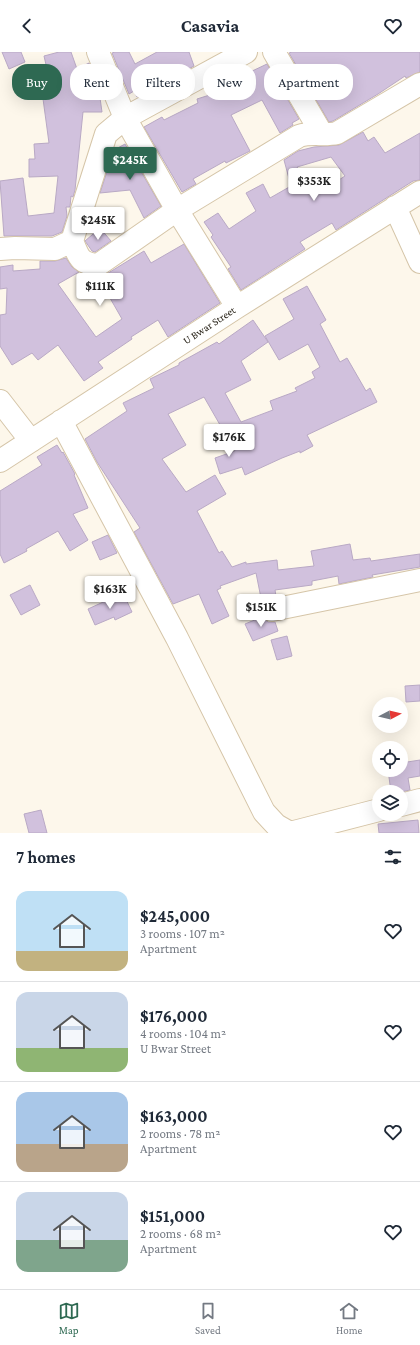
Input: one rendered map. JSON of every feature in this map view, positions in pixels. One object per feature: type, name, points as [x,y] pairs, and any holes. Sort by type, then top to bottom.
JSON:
[{"type":"street","points":[[98,52],[125,118],[177,210],[237,307]]},
{"type":"street","points":[[246,52],[125,118],[106,134],[72,241],[80,260],[87,264],[98,265],[177,210],[299,136],[305,134],[337,133],[420,84]]},
{"type":"street","points":[[274,52],[322,134]]},
{"type":"street","name":"U Bwar Street","points":[[0,461],[237,307],[420,192]]},
{"type":"street","points":[[395,208],[420,262]]},
{"type":"street","points":[[0,249],[55,249],[72,241]]},
{"type":"street","points":[[0,401],[31,441]]},
{"type":"street","points":[[61,421],[177,638],[264,812],[276,825],[290,833],[372,812]]},
{"type":"street","points":[[272,610],[420,580]]},
{"type":"street","points":[[408,803],[420,800]]},
{"type":"building","points":[[2,52],[21,52],[25,62],[20,64],[12,64],[12,68],[9,69]]},
{"type":"building","points":[[59,52],[71,52],[75,64],[70,64],[70,100],[100,100],[102,112],[83,112],[75,190],[73,197],[71,196],[70,207],[66,207],[67,216],[62,232],[52,236],[4,236],[0,181],[23,178],[28,216],[54,213],[58,176],[29,177],[29,159],[35,159],[34,144],[49,143],[43,100],[62,100],[62,64],[46,64],[44,56]]},
{"type":"building","points":[[129,52],[135,64],[131,64],[131,93],[129,94],[123,80],[123,64],[117,64],[112,53]]},
{"type":"building","points":[[157,52],[189,52],[193,64],[135,64]]},
{"type":"building","points":[[420,52],[420,72],[406,78],[405,76],[378,94],[329,122],[316,100],[353,100],[353,64],[295,64],[289,53]]},
{"type":"building","points":[[264,65],[264,100],[288,100],[299,119],[292,123],[293,125],[280,133],[262,100],[231,115],[250,151],[226,163],[225,161],[193,179],[196,184],[182,192],[144,127],[162,117],[164,120],[198,103],[197,99],[203,97],[203,100],[256,100],[256,69]]},
{"type":"building","points":[[363,132],[368,141],[374,137],[385,153],[420,133],[420,180],[413,181],[336,230],[332,223],[300,242],[305,249],[241,290],[228,269],[231,267],[211,237],[213,235],[204,222],[218,213],[229,229],[256,211],[246,193],[263,184],[270,198],[291,186],[284,160],[298,151],[314,147],[339,145]],"holes":[[[331,157],[345,176],[314,196],[297,167]]]},
{"type":"building","points":[[125,144],[161,206],[144,218],[130,190],[100,193],[114,150]]},
{"type":"building","points":[[100,228],[111,241],[95,252],[92,251],[85,241]]},
{"type":"building","points":[[184,244],[220,303],[168,337],[158,320],[131,337],[132,339],[98,362],[103,368],[84,381],[58,345],[38,360],[32,353],[12,365],[0,346],[0,315],[6,314],[7,288],[0,289],[0,267],[13,265],[13,271],[40,269],[40,261],[55,261],[66,258],[72,267],[79,272],[58,284],[96,337],[122,319],[98,277],[105,275],[144,251],[151,263]]},
{"type":"building","points":[[307,286],[326,320],[320,324],[340,362],[347,358],[366,391],[370,388],[377,402],[307,435],[313,446],[300,453],[300,451],[282,458],[245,475],[242,467],[220,474],[215,458],[235,451],[204,397],[168,414],[186,445],[162,459],[186,492],[215,475],[226,494],[197,511],[219,553],[222,551],[232,567],[246,562],[246,564],[277,560],[278,570],[314,566],[311,551],[350,544],[353,560],[370,558],[371,561],[420,554],[420,567],[372,575],[373,577],[339,584],[338,576],[312,581],[312,585],[275,590],[276,596],[269,598],[262,603],[256,573],[220,586],[221,588],[217,590],[229,616],[212,624],[199,594],[173,604],[134,532],[140,528],[97,462],[85,439],[127,411],[123,403],[154,388],[150,379],[179,365],[179,363],[217,342],[219,344],[253,320],[268,342],[241,361],[251,380],[225,393],[241,422],[273,410],[270,401],[297,391],[295,388],[315,378],[312,372],[320,367],[308,344],[279,360],[265,336],[294,319],[283,299]]},
{"type":"building","points":[[57,445],[62,453],[63,452],[75,474],[74,475],[88,508],[73,514],[88,540],[70,551],[58,531],[26,549],[27,551],[4,563],[0,554],[0,491],[42,465],[37,457]]},
{"type":"building","points":[[108,535],[117,553],[100,560],[92,542]]},
{"type":"building","points":[[30,585],[40,605],[21,615],[10,595]]},
{"type":"building","points":[[123,593],[132,612],[115,620],[114,617],[95,625],[88,609]]},
{"type":"building","points":[[262,617],[268,622],[275,622],[278,631],[253,641],[245,624]]},
{"type":"building","points":[[287,636],[292,656],[277,660],[271,640]]},
{"type":"building","points":[[420,685],[420,701],[408,702],[408,697],[406,697],[405,686]]},
{"type":"building","points":[[420,760],[420,776],[408,778],[410,790],[408,790],[408,785],[390,785],[389,777],[408,777],[408,762]]},
{"type":"building","points":[[41,810],[47,833],[29,833],[24,814]]},
{"type":"building","points":[[418,820],[419,833],[379,833],[378,824]]}]
